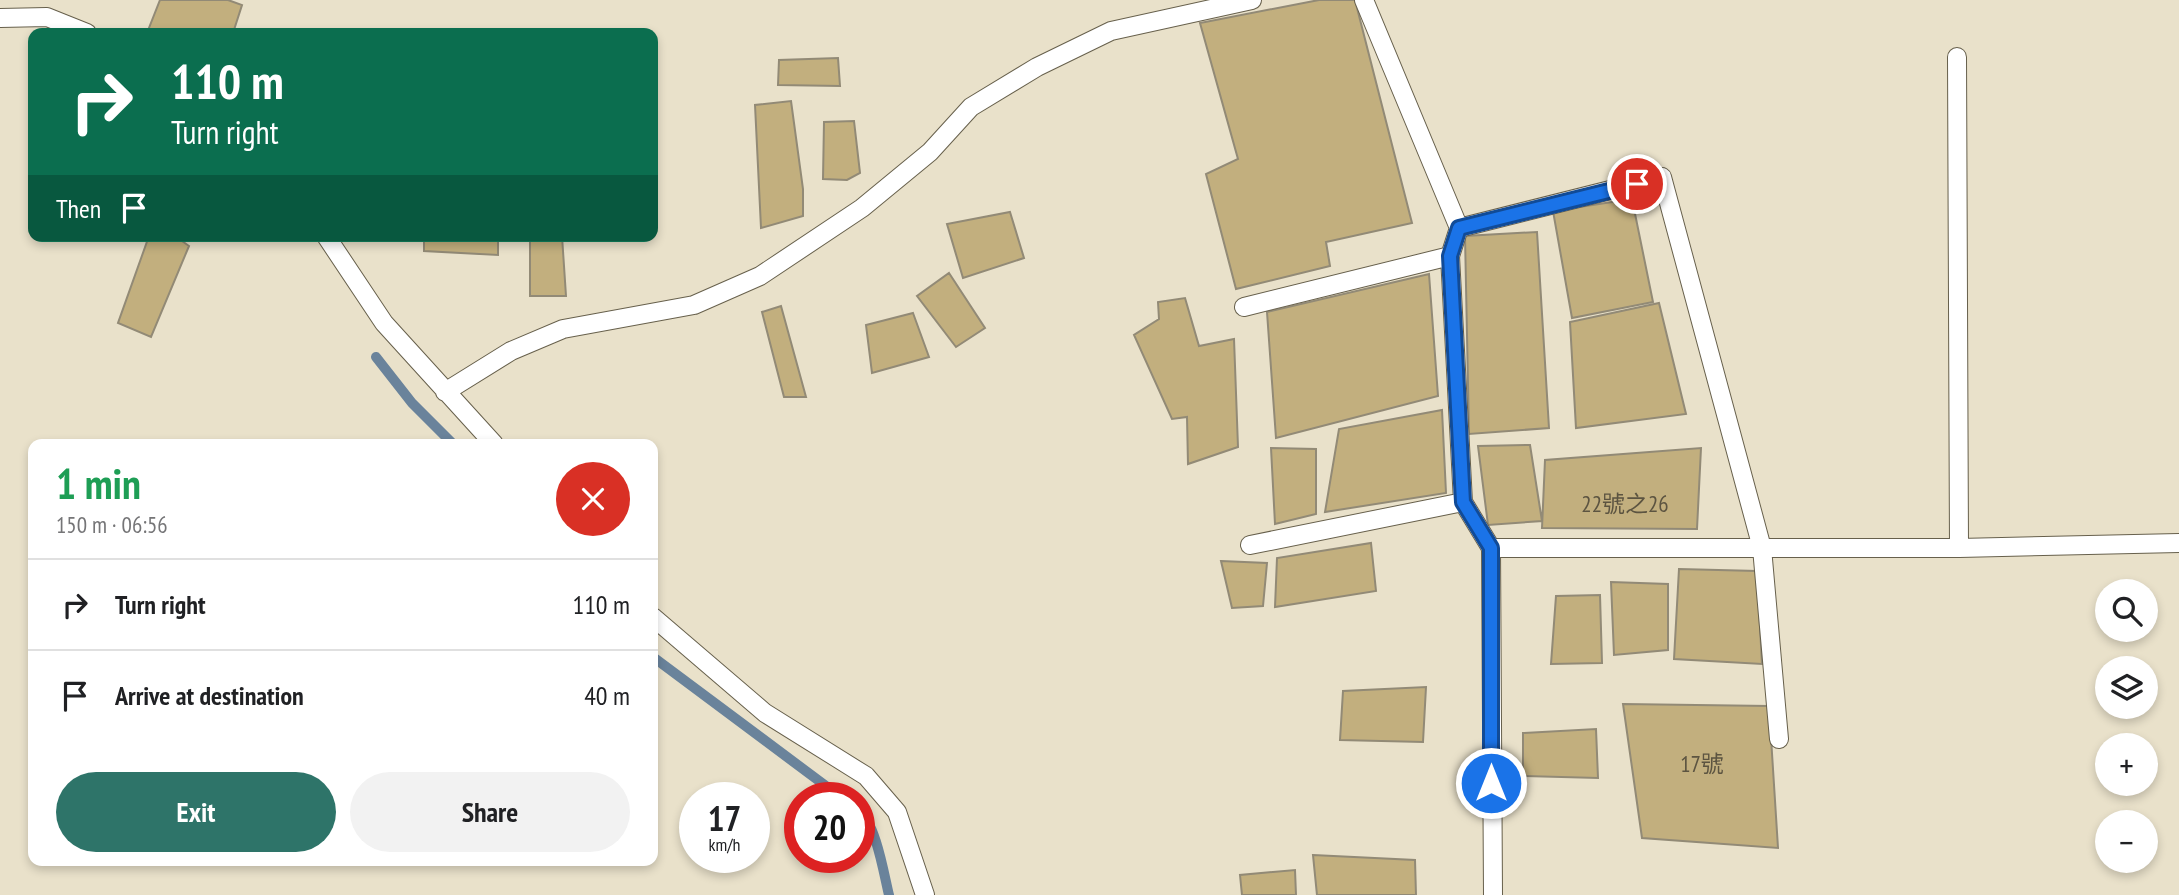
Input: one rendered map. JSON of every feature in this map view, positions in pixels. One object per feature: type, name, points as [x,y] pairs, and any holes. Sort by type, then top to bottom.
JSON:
[{"type":"lane","points":[[445,392],[511,351],[563,329],[694,305],[760,276],[862,208],[930,152],[971,107],[1037,67],[1111,31],[1252,0]]},
{"type":"lane","points":[[1364,0],[1459,228],[1450,256],[1463,502],[1491,548],[1493,895]]},
{"type":"lane","points":[[0,18],[47,17],[74,28]]},
{"type":"lane","points":[[1957,57],[1959,548]]},
{"type":"lane","points":[[1459,228],[1662,177],[1762,548],[1779,739]]},
{"type":"lane","points":[[330,242],[384,323],[490,439]]},
{"type":"lane","points":[[1244,307],[1450,256]]},
{"type":"lane","points":[[1250,545],[1463,502]]},
{"type":"lane","points":[[1491,548],[1959,548],[2179,543]]},
{"type":"lane","points":[[658,621],[765,713],[866,776],[897,812],[925,895]]},
{"type":"building","points":[[160,0],[228,0],[242,5],[235,28],[149,28]]},
{"type":"building","points":[[1319,0],[1355,0],[1412,223],[1326,242],[1330,266],[1236,289],[1206,174],[1238,159],[1200,23]]},
{"type":"building","points":[[838,58],[840,86],[778,85],[779,60]]},
{"type":"building","points":[[791,101],[803,189],[803,216],[761,228],[755,105]]},
{"type":"building","points":[[854,121],[860,173],[847,180],[823,179],[824,122]]},
{"type":"building","points":[[1632,199],[1653,302],[1572,318],[1553,211]]},
{"type":"building","points":[[1010,212],[1024,258],[963,278],[947,224]]},
{"type":"building","points":[[1537,232],[1549,428],[1469,434],[1465,236]]},
{"type":"building","points":[[147,242],[183,242],[189,246],[151,337],[118,323]]},
{"type":"building","points":[[424,242],[498,242],[498,255],[424,251]]},
{"type":"building","points":[[530,242],[562,242],[566,296],[530,296]]},
{"type":"building","points":[[949,273],[985,328],[956,347],[917,296]]},
{"type":"building","points":[[1429,274],[1438,396],[1276,438],[1267,312]]},
{"type":"building","points":[[1185,298],[1199,346],[1234,339],[1238,447],[1188,464],[1187,417],[1172,419],[1134,335],[1159,319],[1158,302]]},
{"type":"building","points":[[1659,303],[1686,414],[1576,428],[1570,322]]},
{"type":"building","points":[[781,306],[806,397],[784,397],[762,312]]},
{"type":"building","points":[[913,313],[929,357],[872,373],[866,325]]},
{"type":"building","points":[[1442,410],[1446,493],[1325,512],[1339,429]]},
{"type":"building","points":[[1530,445],[1542,521],[1488,525],[1478,446]]},
{"type":"building","points":[[1271,448],[1316,449],[1316,514],[1275,524]]},
{"type":"building","points":[[1701,448],[1697,529],[1542,528],[1545,460]]},
{"type":"building","points":[[1371,543],[1376,591],[1275,607],[1277,558]]},
{"type":"building","points":[[1221,561],[1267,563],[1263,606],[1232,608]]},
{"type":"building","points":[[1679,569],[1757,571],[1762,664],[1674,659]]},
{"type":"building","points":[[1611,582],[1668,584],[1668,650],[1614,655]]},
{"type":"building","points":[[1600,595],[1602,663],[1551,664],[1556,596]]},
{"type":"building","points":[[1426,687],[1423,742],[1340,740],[1343,691]]},
{"type":"building","points":[[1623,704],[1769,706],[1778,848],[1642,838]]},
{"type":"building","points":[[1596,729],[1598,778],[1523,776],[1523,733]]},
{"type":"building","points":[[1313,855],[1415,860],[1416,895],[1317,895]]},
{"type":"building","points":[[1295,870],[1296,895],[1242,895],[1240,875]]},
{"type":"waterway","points":[[376,357],[412,403],[448,439]]},
{"type":"waterway","points":[[658,661],[821,782]]},
{"type":"waterway","points":[[875,838],[889,895]]},
{"type":"route","points":[[1491,783],[1491,548],[1463,502],[1450,256],[1459,228],[1637,184]]}]
